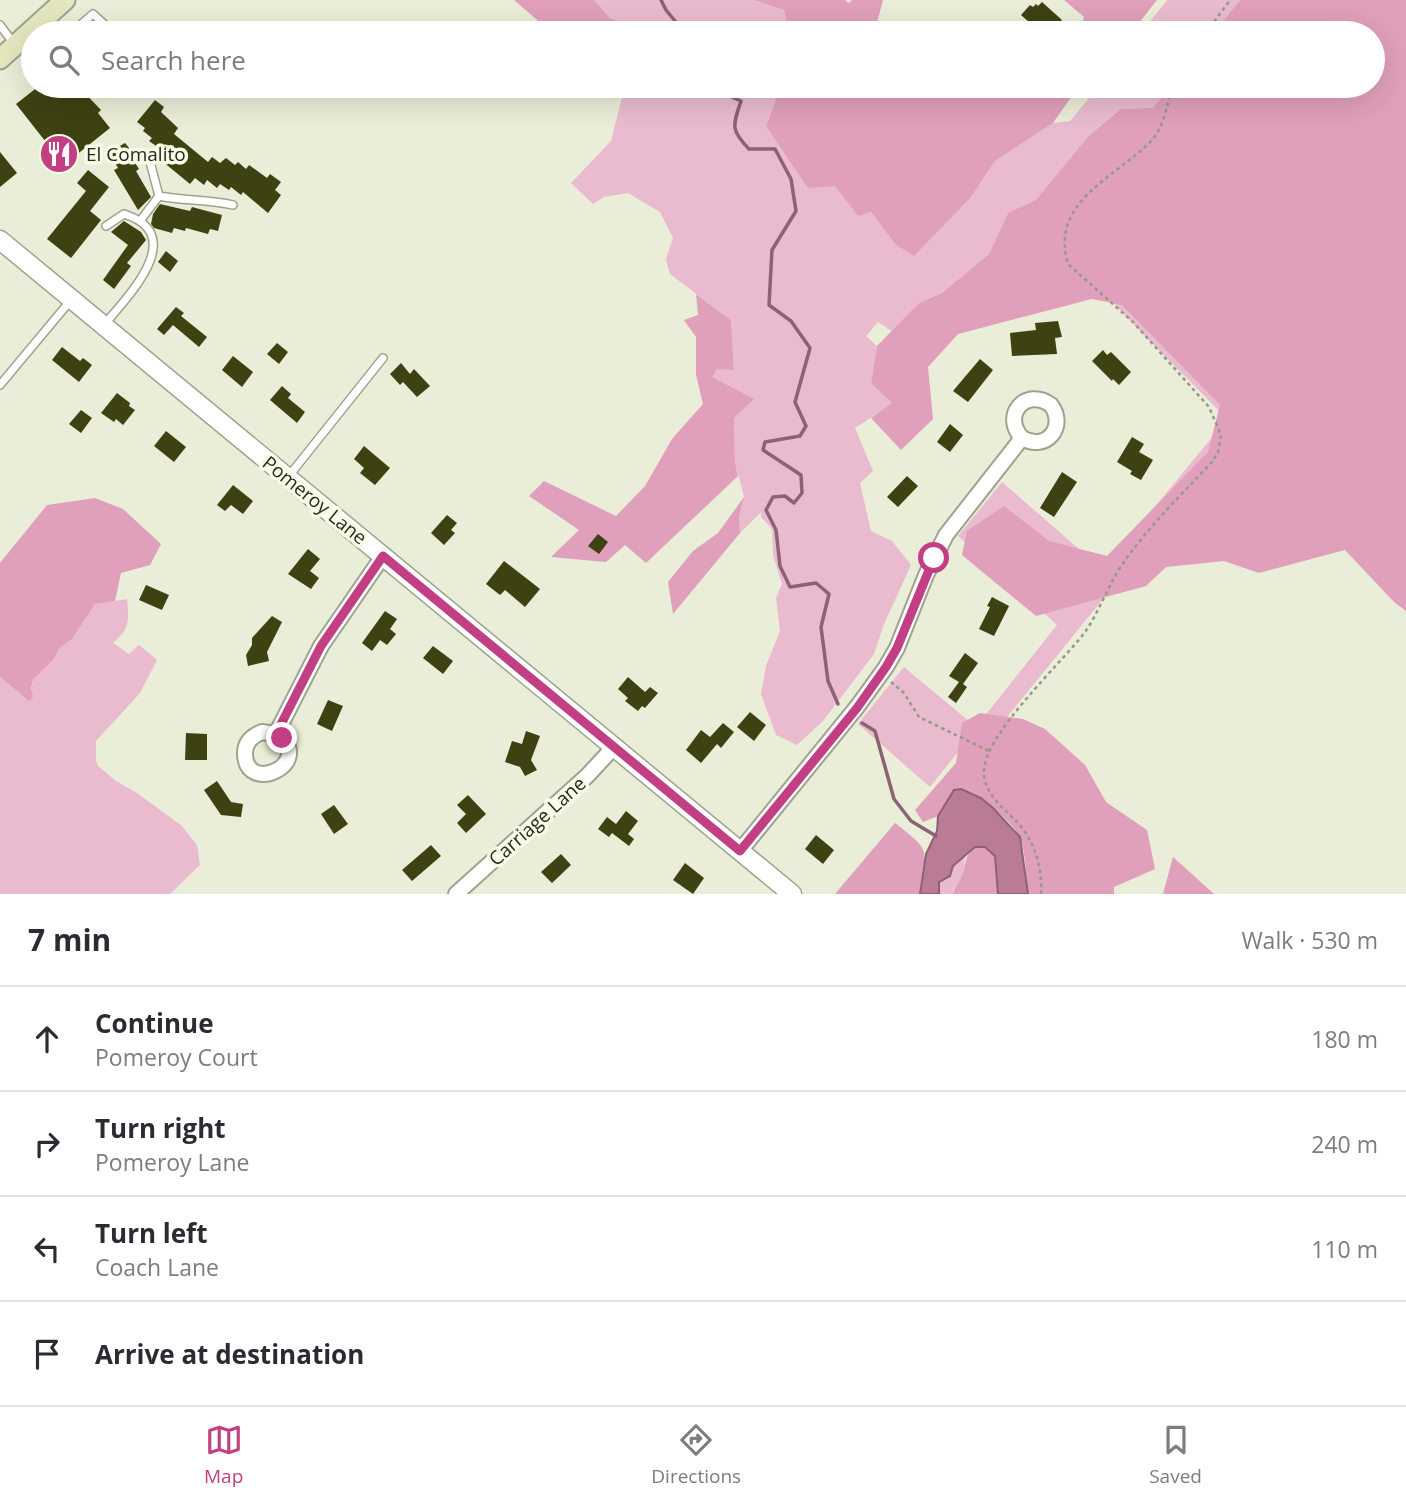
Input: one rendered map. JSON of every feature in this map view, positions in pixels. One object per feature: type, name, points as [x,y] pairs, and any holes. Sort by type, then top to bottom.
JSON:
[{"type":"main road","points":[[42,21],[65,0]]},
{"type":"main road","points":[[7,53],[21,40]]},
{"type":"street","name":"Pomeroy Lane","points":[[2,245],[288,477],[792,894]]},
{"type":"street","points":[[740,851],[882,673],[897,648],[946,535],[1022,438]]},
{"type":"street","points":[[276,734],[321,646],[383,556]]},
{"type":"street","name":"Carriage Lane","points":[[456,894],[587,776],[614,747]]},
{"type":"lane","points":[[85,21],[93,14],[101,21]]},
{"type":"lane","points":[[0,25],[7,53]]},
{"type":"lane","points":[[149,158],[159,196]]},
{"type":"lane","points":[[159,196],[177,200],[202,199],[233,205]]},
{"type":"lane","points":[[140,222],[159,196]]},
{"type":"lane","points":[[103,326],[145,275],[152,259],[154,244],[148,230],[138,218],[124,214],[106,226]]},
{"type":"lane","points":[[0,385],[71,299]]},
{"type":"lane","points":[[288,477],[383,358]]},
{"type":"path","points":[[1215,21],[1230,0]]},
{"type":"path","points":[[1041,894],[1039,860],[1023,829],[997,803],[984,778],[984,765],[989,751],[1026,699],[1085,631],[1122,564],[1212,462],[1221,435],[1209,407],[1133,322],[1068,264],[1064,252],[1067,220],[1094,187],[1153,139],[1170,98]]},
{"type":"path","points":[[882,673],[904,693],[919,717],[989,751]]},
{"type":"shaded area","points":[[514,0],[594,0],[610,18],[617,21],[538,21]]},
{"type":"shaded area","points":[[594,0],[754,0],[784,10],[786,21],[617,21],[610,18]]},
{"type":"shaded area","points":[[754,0],[845,0],[849,3],[852,0],[883,0],[878,21],[786,21],[784,10]]},
{"type":"shaded area","points":[[1064,0],[1157,0],[1140,21],[1083,21],[1084,17]]},
{"type":"shaded area","points":[[1167,0],[1240,0],[1223,21],[1150,21]]},
{"type":"shaded area","points":[[1240,0],[1406,0],[1406,611],[1394,602],[1345,550],[1259,573],[1224,561],[1166,567],[1146,586],[1036,616],[962,555],[967,531],[1004,506],[1049,541],[1107,556],[1208,452],[1220,405],[1122,305],[1092,299],[958,334],[928,367],[933,419],[901,450],[871,418],[892,403],[871,383],[877,346],[919,303],[942,293],[989,254],[1008,213],[1036,200],[1088,137],[1121,109],[1153,108],[1161,98],[1385,98],[1385,21],[1223,21]]},
{"type":"shaded area","points":[[622,98],[776,98],[766,126],[835,186],[858,215],[871,212],[895,244],[971,197],[995,161],[1053,123],[1070,121],[1089,98],[1161,98],[1061,223],[1251,417],[990,738],[958,752],[930,787],[858,724],[904,667],[976,727],[1057,625],[958,536],[1002,482],[1103,570],[1227,419],[1023,207],[1008,213],[989,254],[942,293],[919,303],[893,332],[878,322],[866,336],[877,346],[871,383],[893,403],[855,428],[873,471],[860,483],[871,531],[892,541],[911,565],[884,624],[874,654],[823,721],[797,745],[776,735],[761,694],[766,666],[780,631],[776,598],[782,584],[773,555],[772,529],[761,517],[761,512],[740,533],[739,517],[744,497],[735,462],[734,418],[753,399],[711,377],[717,369],[734,369],[731,320],[670,274],[666,259],[673,238],[660,212],[628,193],[604,197],[593,204],[571,183],[611,141]]},
{"type":"shaded area","points":[[776,98],[1071,98],[1053,123],[995,161],[971,197],[914,256],[895,244],[871,212],[858,216],[835,186],[808,188],[766,126]]},
{"type":"shaded area","points":[[696,294],[731,320],[734,370],[717,369],[712,377],[754,399],[734,418],[738,476],[646,563],[625,545],[606,562],[551,557],[579,530],[529,496],[544,481],[616,516],[645,486],[672,439],[703,404],[696,375],[696,337],[684,320],[698,315]]},
{"type":"shaded area","points":[[744,497],[739,517],[740,533],[673,614],[668,582],[693,551],[718,533]]},
{"type":"shaded area","points":[[95,498],[123,509],[161,544],[150,565],[121,573],[115,601],[95,604],[72,639],[60,647],[54,659],[33,680],[33,697],[29,701],[0,677],[0,563],[47,505]]},
{"type":"shaded area","points":[[127,599],[127,624],[123,633],[113,643],[129,654],[139,645],[157,660],[140,693],[96,741],[96,761],[98,766],[116,781],[182,826],[197,845],[200,865],[170,894],[0,894],[0,677],[29,701],[33,680],[54,659],[60,646],[72,639],[95,604]]},
{"type":"shaded area","points":[[980,713],[1023,719],[1045,729],[1085,765],[1106,802],[1147,830],[1155,869],[1114,887],[1114,894],[1028,894],[1025,858],[1020,838],[992,806],[972,794],[954,790],[938,816],[923,822],[915,810],[956,763],[962,723]]},
{"type":"shaded area","points":[[961,789],[981,798],[1020,837],[1028,894],[998,894],[995,856],[985,847],[975,847],[953,866],[950,876],[939,882],[939,894],[920,894],[926,854],[937,831],[938,816],[954,790]]},
{"type":"shaded area","points":[[895,823],[922,847],[924,859],[920,894],[835,894]]},
{"type":"shaded area","points":[[975,847],[985,847],[995,856],[998,894],[953,894],[962,876],[967,856]]},
{"type":"shaded area","points":[[965,857],[963,875],[953,889],[953,894],[939,894],[939,882],[950,876],[953,866]]},
{"type":"shaded area","points":[[1173,857],[1214,894],[1163,894]]},
{"type":"building","points":[[1042,2],[1062,20],[1028,21],[1021,15],[1030,5],[1038,6]]},
{"type":"building","points":[[24,98],[90,98],[101,110],[98,113],[110,128],[60,168],[45,150],[49,146],[16,104]]},
{"type":"building","points":[[155,100],[164,107],[161,112],[178,128],[174,134],[208,162],[212,157],[220,163],[226,158],[235,165],[238,162],[246,169],[249,165],[267,178],[270,174],[281,182],[275,190],[281,195],[268,213],[243,192],[241,195],[231,187],[229,190],[220,184],[217,188],[207,180],[204,185],[195,178],[190,184],[162,161],[164,159],[155,152],[159,148],[149,141],[152,138],[137,122]]},
{"type":"building","points":[[125,143],[138,159],[134,161],[139,169],[136,171],[151,197],[138,210],[114,170],[118,168],[109,152]]},
{"type":"building","points":[[0,152],[17,173],[0,187]]},
{"type":"building","points":[[88,170],[109,187],[90,211],[101,220],[71,258],[47,239],[86,191],[77,183]]},
{"type":"building","points":[[160,204],[190,211],[192,207],[222,215],[218,231],[210,229],[208,234],[174,228],[172,233],[154,228],[151,224],[153,214]]},
{"type":"building","points":[[124,221],[141,232],[146,240],[127,263],[131,266],[114,289],[103,280],[128,245],[111,232]]},
{"type":"building","points":[[166,251],[178,261],[170,272],[158,262]]},
{"type":"building","points":[[176,307],[184,313],[181,316],[207,337],[199,347],[173,325],[164,335],[157,329]]},
{"type":"building","points":[[1058,321],[1062,337],[1055,338],[1057,354],[1012,356],[1010,333],[1036,330],[1035,323]]},
{"type":"building","points":[[277,343],[288,352],[279,364],[267,354]]},
{"type":"building","points":[[62,347],[80,361],[83,358],[92,365],[79,382],[52,360]]},
{"type":"building","points":[[1103,350],[1107,355],[1111,352],[1131,372],[1119,385],[1092,361]]},
{"type":"building","points":[[233,356],[253,372],[242,387],[222,370]]},
{"type":"building","points":[[980,359],[993,370],[968,402],[953,391]]},
{"type":"building","points":[[401,363],[410,374],[414,369],[430,386],[417,397],[403,382],[400,385],[390,374]]},
{"type":"building","points":[[282,386],[291,394],[288,398],[305,412],[297,423],[270,400]]},
{"type":"building","points":[[117,393],[135,410],[123,425],[101,413]]},
{"type":"building","points":[[81,410],[92,418],[81,433],[69,424]]},
{"type":"building","points":[[950,424],[963,435],[950,452],[937,442]]},
{"type":"building","points":[[166,431],[186,447],[174,462],[154,446]]},
{"type":"building","points":[[1132,437],[1144,444],[1139,452],[1153,460],[1141,480],[1117,462]]},
{"type":"building","points":[[364,446],[390,468],[375,485],[360,473],[364,468],[354,459]]},
{"type":"building","points":[[1062,472],[1077,482],[1054,517],[1040,508]]},
{"type":"building","points":[[907,476],[918,486],[898,507],[887,497]]},
{"type":"building","points":[[233,485],[253,501],[243,514],[231,505],[225,511],[217,505]]},
{"type":"building","points":[[447,515],[457,523],[451,530],[455,533],[444,545],[431,533]]},
{"type":"building","points":[[598,534],[608,542],[599,554],[588,546]]},
{"type":"building","points":[[308,549],[320,559],[310,571],[319,578],[311,589],[288,574]]},
{"type":"building","points":[[504,561],[540,589],[525,607],[505,590],[500,595],[486,584]]},
{"type":"building","points":[[146,585],[169,595],[162,610],[139,600]]},
{"type":"building","points":[[992,597],[1009,606],[994,636],[979,629]]},
{"type":"building","points":[[385,611],[397,619],[390,629],[396,634],[387,645],[380,640],[372,651],[362,643]]},
{"type":"building","points":[[272,616],[282,622],[267,652],[269,661],[248,666],[246,655],[252,645],[252,638]]},
{"type":"building","points":[[433,646],[453,661],[443,674],[423,658]]},
{"type":"building","points":[[965,653],[978,663],[963,684],[967,687],[956,703],[948,697],[959,682],[949,676]]},
{"type":"building","points":[[628,677],[645,692],[650,687],[658,693],[645,708],[642,706],[638,711],[625,701],[628,698],[618,689]]},
{"type":"building","points":[[328,700],[343,706],[332,731],[317,724]]},
{"type":"building","points":[[750,712],[766,725],[754,741],[737,727]]},
{"type":"building","points":[[723,723],[734,732],[721,748],[717,744],[701,763],[686,750],[701,730],[710,737]]},
{"type":"building","points":[[526,731],[540,736],[531,760],[537,770],[525,776],[520,767],[505,762],[512,741],[522,744]]},
{"type":"building","points":[[186,733],[207,734],[207,760],[185,760]]},
{"type":"building","points":[[217,781],[231,802],[243,804],[241,817],[221,815],[204,790]]},
{"type":"building","points":[[468,795],[486,814],[466,833],[457,823],[466,814],[457,805]]},
{"type":"building","points":[[334,805],[348,824],[334,834],[321,814]]},
{"type":"building","points":[[626,811],[638,821],[628,834],[634,839],[629,846],[612,833],[609,837],[598,829],[607,817],[616,824]]},
{"type":"building","points":[[816,835],[834,850],[823,864],[805,849]]},
{"type":"building","points":[[431,845],[441,856],[412,881],[402,870]]},
{"type":"building","points":[[561,854],[571,865],[552,883],[541,872]]},
{"type":"building","points":[[685,863],[704,878],[693,894],[673,880]]},
{"type":"waterway","points":[[661,0],[675,21]]},
{"type":"waterway","points":[[734,98],[741,101],[735,122],[739,137],[749,149],[775,149],[791,179],[796,211],[772,250],[769,305],[791,321],[810,348],[795,402],[806,426],[800,436],[765,442],[763,450],[801,475],[802,493],[794,503],[785,496],[773,497],[766,510],[776,530],[780,566],[790,587],[816,583],[829,594],[821,627],[828,681],[838,704]]},
{"type":"waterway","points":[[862,723],[875,731],[894,799],[911,821],[936,836]]},
{"type":"place","name":"El Comalito","points":[[59,154]]},
{"type":"route","points":[[282,738],[276,734],[313,660],[383,556],[740,851],[857,708],[886,667],[897,648],[934,558]]}]
